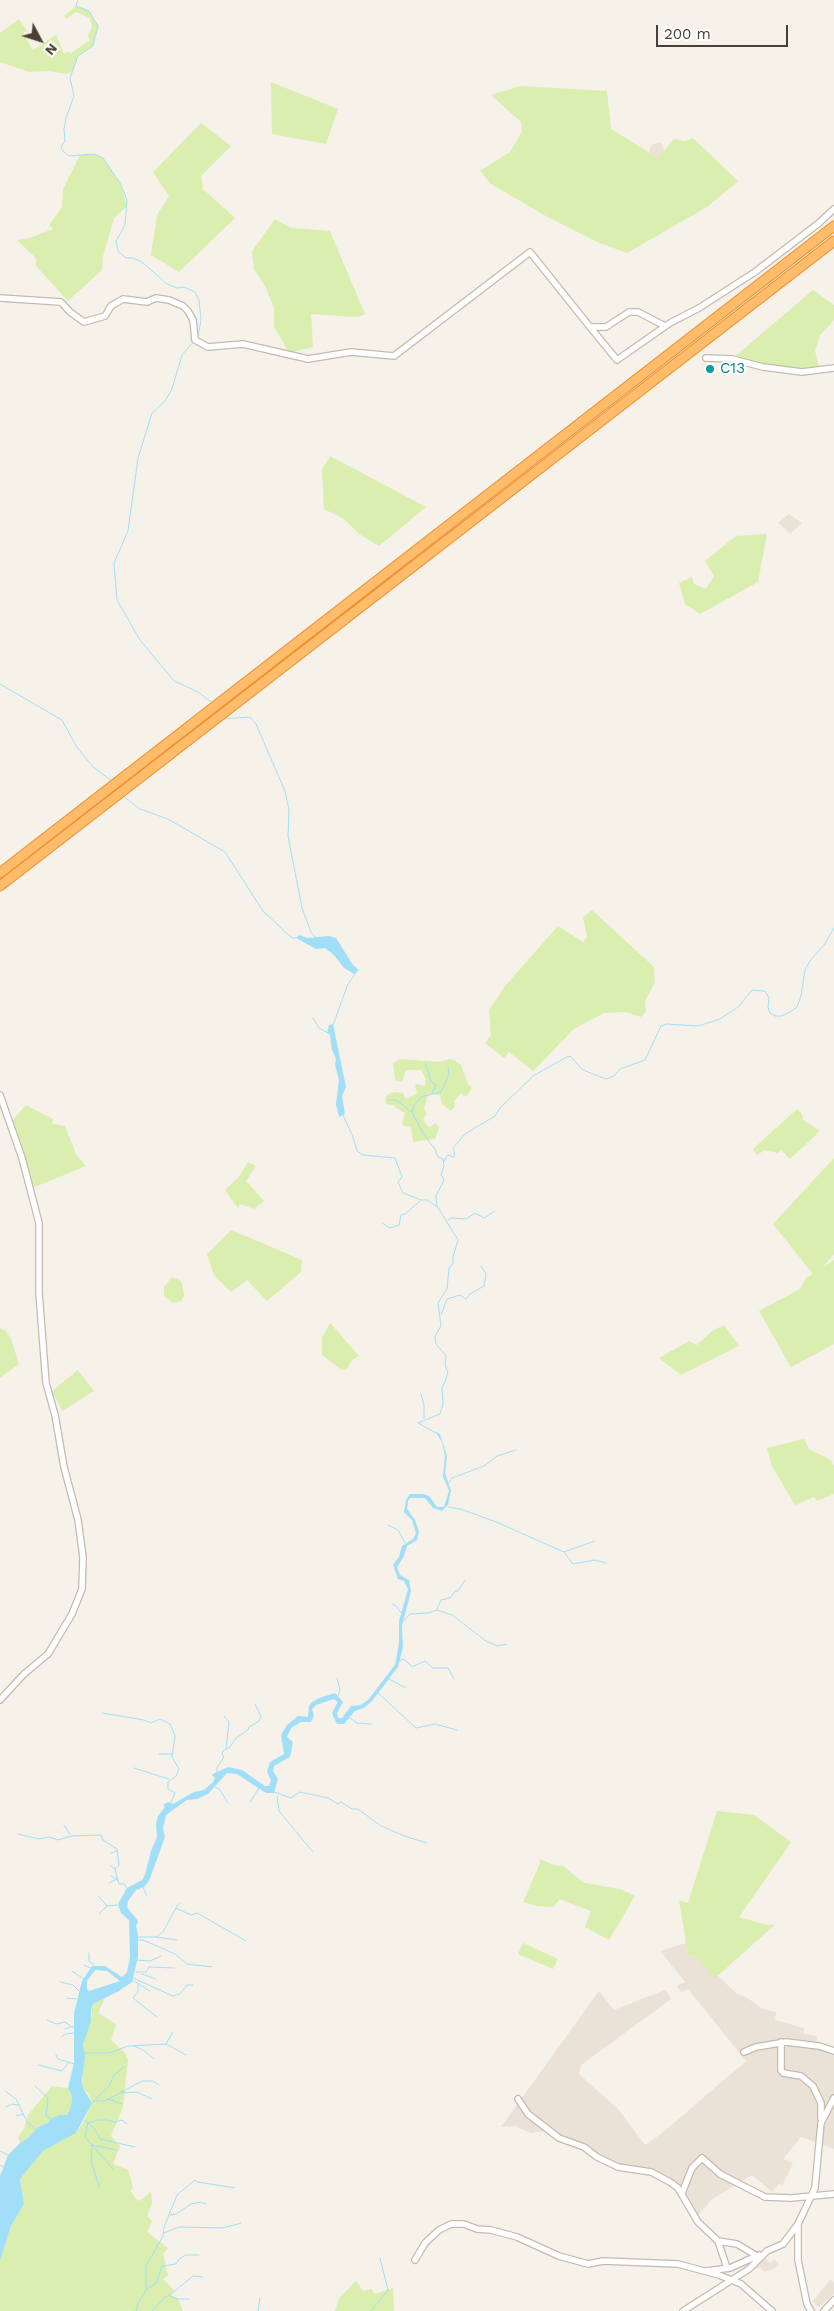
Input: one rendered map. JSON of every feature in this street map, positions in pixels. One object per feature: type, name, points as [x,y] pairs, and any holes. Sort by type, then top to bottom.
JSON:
[{"type":"highway","points":[[0,873],[834,226]]},
{"type":"highway","points":[[0,886],[834,240]]},
{"type":"street","points":[[0,298],[61,302],[70,312],[84,322],[105,316],[110,306],[123,299],[147,302],[156,298],[170,300],[183,306],[188,311],[192,320],[195,340],[208,347],[243,344],[308,359],[351,352],[394,356],[530,252],[617,360],[665,326],[699,308],[755,272],[819,223],[834,209]]},
{"type":"street","points":[[590,327],[606,327],[629,312],[638,312],[665,326]]},
{"type":"street","points":[[706,358],[732,360],[763,367],[802,372],[834,368]]},
{"type":"street","points":[[0,1095],[22,1158],[39,1223],[39,1293],[46,1382],[55,1415],[64,1468],[78,1520],[83,1557],[82,1588],[72,1614],[48,1654],[24,1674],[0,1700]]},
{"type":"street","points":[[701,2271],[727,2268],[782,2244],[798,2224],[813,2196],[819,2162],[822,2103],[813,2086],[801,2076],[781,2070],[781,2042]]},
{"type":"street","points":[[744,2052],[756,2047],[781,2042],[819,2046],[834,2051]]},
{"type":"street","points":[[821,2123],[834,2098]]},
{"type":"street","points":[[518,2100],[528,2114],[559,2138],[584,2147],[597,2157],[618,2167],[651,2172],[670,2182],[682,2193],[698,2222],[718,2241],[727,2268]]},
{"type":"street","points":[[682,2193],[692,2168],[702,2158],[720,2174],[764,2197],[791,2198],[834,2194]]},
{"type":"street","points":[[415,2260],[425,2243],[439,2230],[451,2224],[464,2224],[477,2229],[491,2230],[517,2237],[559,2256],[588,2264],[603,2261],[678,2264],[734,2281],[772,2311]]},
{"type":"street","points":[[798,2224],[796,2240],[798,2260],[807,2304],[811,2311]]},
{"type":"street","points":[[718,2241],[740,2246],[757,2256]]},
{"type":"street","points":[[683,2311],[734,2281],[750,2269],[767,2251]]},
{"type":"street","points":[[824,2311],[834,2300]]},
{"type":"shaded area","points":[[660,142],[665,151],[658,158],[649,152],[651,145]]},
{"type":"shaded area","points":[[789,514],[802,523],[790,534],[778,523]]},
{"type":"shaded area","points":[[686,1943],[688,1955],[695,1956],[715,1977],[717,1975],[737,1994],[746,1997],[763,2009],[776,2012],[775,2020],[804,2028],[804,2034],[817,2036],[816,2045],[834,2051],[834,2149],[801,2137],[783,2159],[793,2163],[782,2186],[779,2184],[772,2192],[752,2175],[712,2199],[696,2218],[678,2188],[651,2172],[618,2167],[555,2134],[545,2131],[531,2133],[515,2126],[501,2127],[599,1991],[614,2010],[665,1990],[671,1999],[581,2065],[579,2074],[618,2109],[645,2145],[661,2134],[746,2061],[688,1989],[681,1992],[677,1986],[685,1982],[660,1951]]},
{"type":"shaded area","points":[[763,2255],[770,2263],[775,2260],[779,2265],[774,2269],[764,2272],[760,2267],[756,2269],[753,2265]]},
{"type":"shaded area","points":[[831,2279],[834,2283],[834,2294],[819,2307],[812,2302]]},
{"type":"green space","points":[[76,6],[89,11],[98,26],[93,46],[78,56],[73,71],[66,74],[48,71],[29,72],[0,62],[0,33],[19,19],[27,31],[23,33],[33,50],[56,35],[64,54],[69,51],[70,54],[90,40],[88,36],[92,27],[90,18],[76,12],[66,19],[64,16]]},
{"type":"green space","points":[[271,82],[338,109],[326,144],[272,134]]},
{"type":"green space","points":[[520,86],[607,91],[611,129],[658,158],[674,139],[684,141],[693,138],[738,181],[707,207],[627,253],[595,241],[546,216],[491,184],[480,171],[510,152],[522,131],[521,122],[491,95]]},
{"type":"green space","points":[[201,123],[231,146],[201,176],[203,189],[235,218],[179,272],[151,255],[157,215],[169,196],[153,172]]},
{"type":"green space","points":[[94,154],[103,158],[120,183],[127,206],[114,218],[103,256],[102,270],[68,301],[36,266],[36,258],[17,240],[30,238],[53,229],[49,225],[62,207],[63,189],[80,155]]},
{"type":"green space","points":[[275,219],[291,228],[330,231],[365,314],[358,317],[311,314],[313,347],[289,353],[274,326],[274,308],[266,288],[254,269],[252,251]]},
{"type":"green space","points":[[813,290],[834,305],[834,320],[820,335],[815,351],[820,371],[802,372],[732,359]]},
{"type":"green space","points":[[330,456],[426,507],[379,546],[359,534],[344,519],[324,509],[322,470]]},
{"type":"green space","points":[[767,534],[758,582],[700,614],[685,604],[679,583],[692,577],[694,584],[706,589],[714,576],[705,561],[736,536]]},
{"type":"green space","points":[[592,910],[654,967],[655,982],[645,1001],[646,1011],[641,1017],[625,1012],[604,1013],[574,1029],[533,1071],[509,1052],[504,1058],[485,1043],[491,1035],[489,1010],[505,986],[558,926],[583,942],[587,937],[583,917]]},
{"type":"green space","points":[[401,1059],[440,1062],[448,1059],[454,1060],[461,1065],[468,1084],[472,1088],[466,1097],[461,1093],[454,1101],[455,1106],[451,1111],[442,1104],[440,1095],[428,1094],[424,1109],[427,1114],[423,1119],[429,1128],[436,1123],[439,1128],[435,1139],[413,1142],[411,1127],[402,1125],[405,1113],[394,1105],[386,1104],[385,1099],[388,1094],[395,1092],[403,1093],[406,1099],[417,1093],[415,1084],[425,1086],[426,1079],[421,1070],[406,1070],[402,1082],[395,1080],[393,1063]]},
{"type":"green space","points":[[26,1105],[53,1119],[52,1124],[65,1126],[76,1154],[86,1166],[30,1189],[10,1123]]},
{"type":"green space","points":[[797,1109],[802,1114],[803,1120],[820,1131],[790,1159],[781,1150],[778,1153],[765,1150],[757,1155],[753,1149]]},
{"type":"green space","points":[[834,1158],[834,1254],[822,1268],[834,1260],[834,1344],[791,1367],[759,1311],[800,1289],[806,1278],[813,1274],[773,1224]]},
{"type":"green space","points":[[248,1162],[256,1166],[246,1181],[264,1201],[254,1209],[240,1204],[238,1208],[225,1190],[238,1178]]},
{"type":"green space","points":[[231,1230],[302,1260],[301,1272],[267,1301],[247,1280],[231,1292],[214,1275],[207,1254]]},
{"type":"green space","points":[[172,1277],[179,1279],[182,1283],[184,1296],[181,1301],[173,1303],[164,1296],[164,1287]]},
{"type":"green space","points":[[330,1323],[359,1356],[352,1360],[347,1369],[342,1370],[322,1355],[322,1338]]},
{"type":"green space","points":[[724,1325],[739,1346],[681,1375],[659,1358],[689,1341],[697,1345],[712,1331]]},
{"type":"green space","points":[[0,1328],[6,1331],[11,1339],[19,1364],[0,1378]]},
{"type":"green space","points":[[78,1370],[94,1391],[62,1411],[52,1391]]},
{"type":"green space","points":[[804,1439],[809,1449],[831,1460],[834,1466],[834,1494],[817,1501],[814,1497],[795,1505],[772,1466],[767,1448]]},
{"type":"green space","points":[[717,1811],[754,1815],[791,1842],[739,1917],[767,1925],[776,1924],[715,1978],[695,1956],[688,1955],[679,1900],[688,1903]]},
{"type":"green space","points":[[540,1859],[554,1865],[563,1866],[584,1883],[620,1889],[635,1896],[609,1940],[585,1927],[591,1911],[560,1899],[553,1907],[537,1906],[523,1902]]},
{"type":"green space","points":[[523,1943],[558,1959],[553,1969],[518,1954]]},
{"type":"green space","points":[[106,1996],[98,2013],[116,2024],[111,2040],[125,2053],[128,2060],[123,2107],[111,2136],[120,2146],[113,2164],[128,2170],[133,2187],[130,2191],[138,2201],[151,2191],[152,2203],[147,2216],[152,2221],[147,2232],[168,2248],[163,2254],[168,2275],[163,2279],[174,2290],[170,2295],[178,2299],[183,2311],[0,2311],[0,2261],[11,2226],[24,2204],[20,2179],[43,2151],[76,2133],[83,2123],[92,2103],[88,2093],[83,2088],[83,2045],[92,2015],[91,2009],[93,2004]]},
{"type":"green space","points":[[52,2086],[68,2088],[72,2096],[71,2107],[67,2115],[38,2127],[20,2143],[18,2137],[24,2129],[28,2115]]},
{"type":"green space","points":[[356,2281],[363,2291],[372,2289],[374,2294],[393,2288],[394,2311],[335,2311],[339,2298]]},
{"type":"water","points":[[299,935],[308,938],[329,936],[336,938],[353,965],[359,970],[354,974],[344,968],[334,955],[325,948],[316,949],[296,938]]},
{"type":"water","points":[[333,1024],[346,1087],[342,1096],[345,1114],[339,1117],[336,1104],[339,1080],[335,1065],[336,1059],[332,1050],[330,1035],[327,1033],[329,1025]]},
{"type":"water","points":[[435,1431],[440,1434],[447,1456],[445,1473],[451,1491],[448,1505],[442,1511],[433,1508],[425,1498],[410,1498],[408,1501],[407,1509],[415,1520],[419,1531],[417,1540],[407,1546],[403,1558],[397,1567],[400,1575],[409,1580],[411,1591],[402,1626],[403,1647],[398,1667],[372,1701],[364,1708],[355,1711],[344,1724],[337,1724],[333,1716],[332,1713],[338,1702],[334,1699],[316,1705],[312,1709],[314,1716],[311,1722],[301,1722],[291,1728],[287,1737],[293,1742],[290,1757],[274,1766],[273,1771],[278,1779],[274,1793],[266,1793],[237,1774],[227,1773],[208,1794],[197,1799],[187,1800],[166,1815],[163,1828],[165,1837],[149,1881],[144,1887],[136,1890],[128,1901],[127,1907],[138,1921],[136,1926],[138,1957],[132,1982],[93,2004],[91,2009],[91,2021],[83,2045],[85,2056],[82,2080],[83,2088],[92,2103],[76,2133],[43,2151],[20,2179],[24,2204],[11,2226],[0,2261],[0,2176],[8,2155],[20,2143],[38,2127],[48,2123],[51,2119],[59,2115],[67,2115],[71,2107],[72,2096],[68,2088],[74,2063],[74,2013],[82,1981],[92,1966],[105,1966],[122,1977],[127,1972],[130,1957],[129,1920],[121,1913],[118,1904],[127,1888],[142,1880],[145,1875],[151,1851],[157,1837],[156,1823],[158,1816],[165,1807],[163,1805],[168,1802],[173,1804],[194,1792],[204,1790],[213,1782],[215,1777],[212,1776],[213,1774],[228,1767],[242,1770],[265,1786],[269,1786],[271,1780],[267,1772],[270,1762],[284,1754],[281,1735],[287,1725],[298,1716],[308,1717],[311,1703],[319,1698],[335,1693],[343,1702],[337,1713],[338,1718],[342,1718],[351,1706],[361,1705],[368,1700],[395,1665],[399,1643],[399,1621],[408,1589],[404,1581],[398,1579],[393,1565],[399,1557],[402,1546],[413,1539],[416,1533],[412,1520],[404,1512],[406,1500],[410,1494],[423,1494],[429,1496],[437,1507],[444,1507],[449,1491],[443,1476],[445,1456],[442,1442]],"holes":[[[95,1970],[107,1971],[120,1981],[89,1991],[87,1989],[87,1981]]]},
{"type":"waterway","points":[[78,0],[76,6],[89,11],[98,26],[93,46],[78,56],[70,78],[74,96],[66,118],[64,129],[65,141],[61,147],[62,150],[69,156],[94,154],[103,158],[120,183],[127,200],[125,225],[116,241],[118,251],[126,258],[133,258],[142,262],[167,284],[177,288],[184,287],[195,292],[199,300],[201,320],[198,336]]},
{"type":"waterway","points":[[194,341],[182,355],[172,389],[165,401],[152,413],[138,458],[128,531],[114,563],[117,600],[140,640],[174,681],[198,692],[211,702]]},
{"type":"waterway","points":[[0,684],[62,720],[76,746],[93,767],[112,781]]},
{"type":"waterway","points":[[224,719],[250,717],[256,724],[285,791],[289,810],[288,836],[302,908],[311,932],[316,938]]},
{"type":"waterway","points":[[123,796],[140,809],[168,819],[225,852],[263,911],[292,938],[296,938]]},
{"type":"waterway","points":[[444,1161],[448,1155],[453,1157],[455,1155],[453,1148],[465,1134],[495,1116],[500,1108],[533,1076],[567,1057],[570,1056],[583,1070],[606,1079],[614,1076],[620,1069],[645,1060],[661,1026],[666,1024],[698,1026],[720,1019],[738,1007],[752,990],[765,991],[769,998],[768,1007],[770,1013],[775,1016],[782,1016],[790,1012],[797,1007],[801,996],[805,970],[834,928]]},
{"type":"waterway","points":[[333,1025],[348,984],[356,973]]},
{"type":"waterway","points":[[313,1018],[319,1028],[328,1033]]},
{"type":"waterway","points":[[426,1065],[431,1082],[436,1085],[432,1093]]},
{"type":"waterway","points":[[436,1433],[418,1423],[440,1414],[443,1404],[442,1389],[448,1373],[445,1364],[446,1356],[436,1344],[435,1336],[441,1326],[438,1303],[447,1289],[449,1268],[453,1263],[458,1240],[437,1206],[436,1196],[444,1180],[441,1175],[444,1166],[443,1159],[438,1157],[412,1112],[414,1105],[421,1097],[441,1092],[449,1074],[448,1068]]},
{"type":"waterway","points":[[388,1100],[397,1100],[411,1112]]},
{"type":"waterway","points":[[343,1115],[357,1151],[363,1155],[395,1158],[402,1177],[398,1182],[403,1193],[421,1200],[427,1200],[436,1206]]},
{"type":"waterway","points":[[382,1223],[390,1228],[399,1225],[401,1215],[405,1214],[420,1201]]},
{"type":"waterway","points":[[448,1220],[451,1218],[466,1219],[475,1213],[484,1218],[495,1211]]},
{"type":"waterway","points":[[441,1315],[447,1299],[460,1295],[466,1299],[470,1294],[484,1286],[486,1274],[481,1266]]},
{"type":"waterway","points":[[421,1394],[424,1405],[424,1418]]},
{"type":"waterway","points":[[449,1483],[452,1478],[484,1466],[497,1456],[516,1450]]},
{"type":"waterway","points":[[448,1507],[460,1509],[494,1521],[564,1552],[595,1541]]},
{"type":"waterway","points":[[388,1525],[398,1530],[405,1543]]},
{"type":"waterway","points":[[564,1552],[573,1564],[595,1560],[606,1563]]},
{"type":"waterway","points":[[437,1609],[441,1600],[450,1598],[455,1591],[458,1591],[465,1580]]},
{"type":"waterway","points":[[392,1604],[403,1615]]},
{"type":"waterway","points":[[404,1621],[410,1614],[428,1613],[437,1610],[452,1615],[486,1641],[497,1646],[507,1644]]},
{"type":"waterway","points":[[399,1661],[404,1659],[412,1667],[425,1661],[433,1668],[448,1668],[454,1679]]},
{"type":"waterway","points":[[337,1678],[340,1690],[338,1696]]},
{"type":"waterway","points":[[387,1678],[406,1688]]},
{"type":"waterway","points":[[377,1692],[416,1728],[435,1724],[457,1730]]},
{"type":"waterway","points":[[217,1774],[217,1768],[224,1757],[223,1751],[230,1747],[236,1738],[248,1730],[249,1727],[259,1721],[261,1717],[255,1704]]},
{"type":"waterway","points":[[102,1713],[144,1720],[151,1723],[160,1719],[170,1724],[175,1736],[172,1757],[179,1769],[176,1776],[168,1782],[168,1789],[175,1793],[170,1804]]},
{"type":"waterway","points":[[224,1716],[229,1722],[226,1749]]},
{"type":"waterway","points":[[350,1718],[357,1723],[372,1724]]},
{"type":"waterway","points":[[159,1754],[173,1754]]},
{"type":"waterway","points":[[134,1768],[169,1779]]},
{"type":"waterway","points":[[215,1787],[220,1790],[228,1803]]},
{"type":"waterway","points":[[250,1802],[259,1788]]},
{"type":"waterway","points":[[274,1792],[291,1798],[300,1792],[328,1798],[338,1804],[341,1802],[352,1809],[358,1809],[381,1826],[427,1843]]},
{"type":"waterway","points":[[277,1796],[279,1811],[313,1852]]},
{"type":"waterway","points":[[64,1825],[70,1834]]},
{"type":"waterway","points":[[18,1834],[39,1839],[49,1837],[58,1840],[71,1836],[101,1835],[103,1840],[117,1849],[119,1865],[115,1869],[117,1877],[119,1884],[124,1884],[127,1888]]},
{"type":"waterway","points":[[111,1853],[117,1851]]},
{"type":"waterway","points":[[110,1865],[115,1869]]},
{"type":"waterway","points":[[111,1876],[117,1879]]},
{"type":"waterway","points":[[109,1883],[117,1879]]},
{"type":"waterway","points":[[143,1887],[147,1896]]},
{"type":"waterway","points":[[98,1896],[107,1906],[117,1905]]},
{"type":"waterway","points":[[176,1907],[180,1903]]},
{"type":"waterway","points":[[99,1914],[107,1906]]},
{"type":"waterway","points":[[138,1937],[156,1937],[163,1932],[176,1908],[191,1915],[197,1913],[246,1941]]},
{"type":"waterway","points":[[156,1937],[177,1940]]},
{"type":"waterway","points":[[138,1940],[143,1940],[175,1954],[187,1964],[212,1967]]},
{"type":"waterway","points":[[89,1953],[89,1961],[94,1965]]},
{"type":"waterway","points":[[136,1960],[150,1961],[161,1956]]},
{"type":"waterway","points":[[84,1965],[90,1968]]},
{"type":"waterway","points":[[136,1972],[146,1972],[149,1967],[175,1968]]},
{"type":"waterway","points":[[72,1971],[84,1979]]},
{"type":"waterway","points":[[142,1974],[156,1979]]},
{"type":"waterway","points":[[133,1978],[173,1996],[180,1994],[187,1985],[193,1985]]},
{"type":"waterway","points":[[132,1980],[150,1991]]},
{"type":"waterway","points":[[60,1982],[73,1985],[80,1992]]},
{"type":"waterway","points":[[138,1985],[138,1992],[133,1998],[157,2017]]},
{"type":"waterway","points":[[67,1998],[76,1999]]},
{"type":"waterway","points":[[47,2020],[56,2024],[65,2022],[72,2027],[77,2027]]},
{"type":"waterway","points":[[65,2029],[71,2027]]},
{"type":"waterway","points":[[166,2044],[173,2032]]},
{"type":"waterway","points":[[61,2037],[65,2034],[74,2033]]},
{"type":"waterway","points":[[84,2053],[109,2053],[128,2046],[166,2044],[186,2055]]},
{"type":"waterway","points":[[134,2046],[143,2050],[154,2059]]},
{"type":"waterway","points":[[56,2055],[58,2059],[74,2064]]},
{"type":"waterway","points":[[38,2065],[62,2071],[69,2062]]},
{"type":"waterway","points":[[92,2103],[109,2086],[114,2075],[124,2067]]},
{"type":"waterway","points":[[95,2101],[105,2101],[142,2081],[153,2081],[159,2085]]},
{"type":"waterway","points":[[35,2086],[48,2098],[46,2116],[51,2119]]},
{"type":"waterway","points":[[5,2091],[16,2099],[27,2122],[36,2129]]},
{"type":"waterway","points":[[122,2093],[137,2092],[152,2099]]},
{"type":"waterway","points":[[108,2099],[122,2104]]},
{"type":"waterway","points":[[6,2107],[12,2104],[19,2105]]},
{"type":"waterway","points":[[16,2116],[23,2114]]},
{"type":"waterway","points":[[84,2120],[94,2128],[100,2139],[135,2147]]},
{"type":"waterway","points":[[89,2123],[98,2120],[114,2122],[122,2120],[127,2124]]},
{"type":"waterway","points":[[88,2122],[85,2137],[92,2145],[91,2160],[99,2187]]},
{"type":"waterway","points":[[92,2145],[113,2169]]},
{"type":"waterway","points":[[92,2145],[116,2150]]},
{"type":"waterway","points":[[0,2151],[8,2155]]},
{"type":"waterway","points":[[136,2311],[138,2303],[146,2290],[146,2266],[163,2236],[164,2227],[177,2195],[195,2180],[235,2188]]},
{"type":"waterway","points":[[170,2215],[176,2214],[191,2204],[201,2202],[206,2204]]},
{"type":"waterway","points":[[164,2233],[179,2227],[223,2228],[241,2223]]},
{"type":"waterway","points":[[146,2290],[156,2283],[162,2266],[176,2264],[179,2259],[186,2255],[199,2255]]},
{"type":"waterway","points":[[371,2311],[388,2290],[380,2258]]},
{"type":"waterway","points":[[152,2311],[165,2297],[193,2276],[203,2277]]},
{"type":"waterway","points":[[171,2296],[178,2299],[189,2299]]},
{"type":"waterway","points":[[258,2311],[260,2298]]},
{"type":"place","name":"C13","points":[[710,369]]}]
